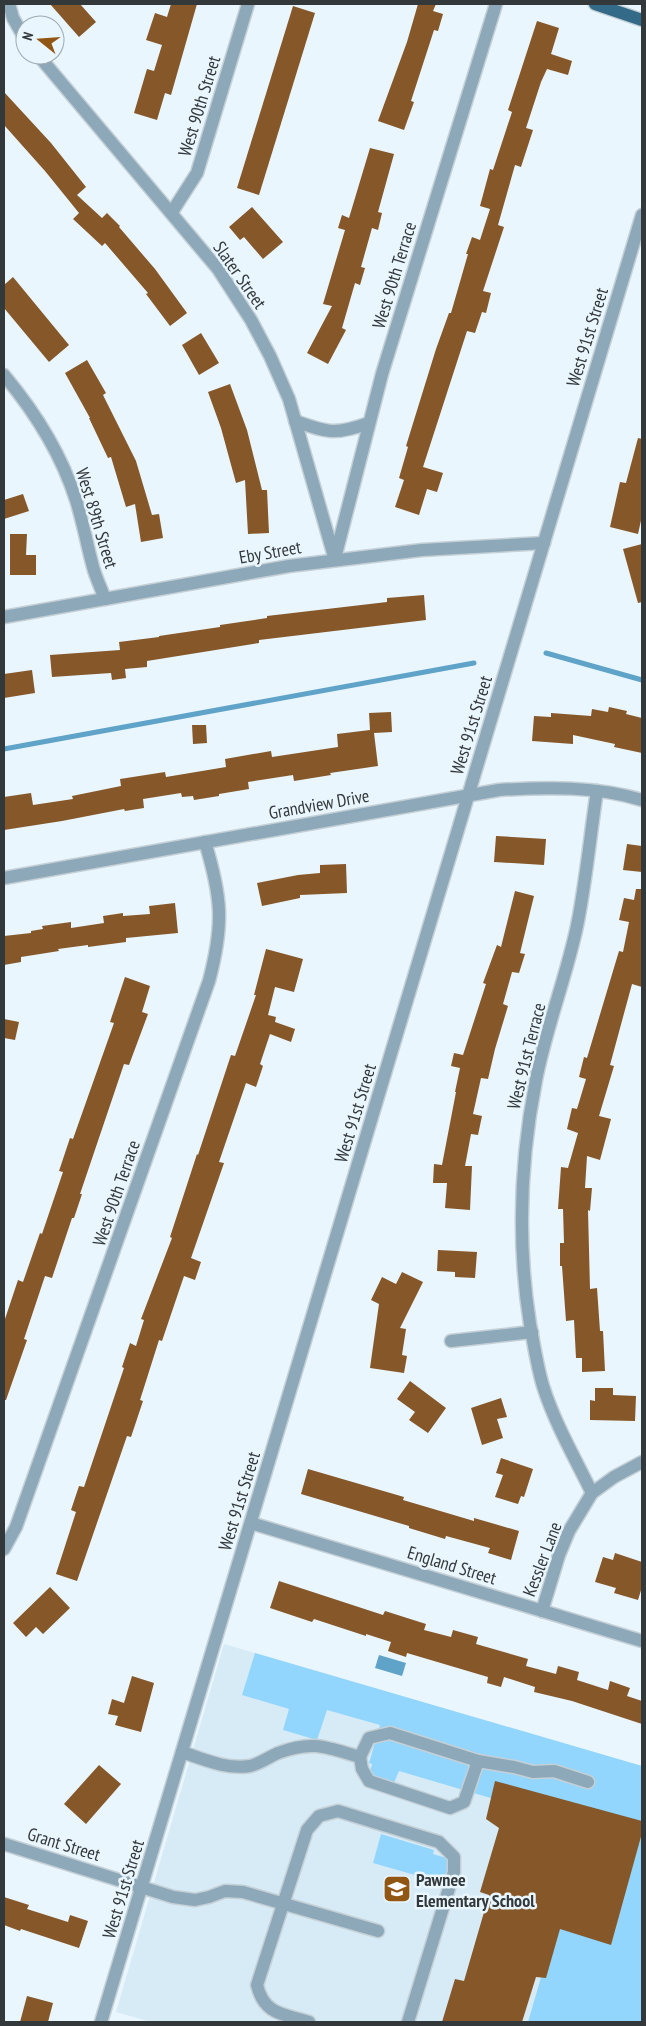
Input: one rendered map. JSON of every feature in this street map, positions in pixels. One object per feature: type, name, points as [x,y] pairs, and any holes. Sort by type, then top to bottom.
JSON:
[{"type":"main road","points":[[595,4],[642,20]]},
{"type":"street","points":[[9,4],[15,22]]},
{"type":"street","name":"West 90th Street","points":[[172,212],[197,173],[248,4]]},
{"type":"street","name":"West 90th Terrace","points":[[335,560],[382,374],[496,4]]},
{"type":"street","name":"Slater Street","points":[[47,65],[218,269],[251,320],[285,391],[335,560]]},
{"type":"street","name":"West 91st Street","points":[[101,2022],[642,214]]},
{"type":"street","name":"West 89th Street","points":[[4,375],[19,393],[49,438],[60,459],[76,500],[93,569],[105,599]]},
{"type":"street","points":[[295,421],[324,432],[348,430],[369,423]]},
{"type":"street","name":"Eby Street","points":[[4,617],[289,566],[422,550],[544,543]]},
{"type":"street","name":"Grandview Drive","points":[[4,878],[499,790],[548,786],[597,791],[642,800]]},
{"type":"street","name":"West 91st Terrace","points":[[592,1493],[558,1428],[543,1386],[532,1332],[522,1264],[521,1200],[525,1142],[536,1078],[578,924],[597,791]]},
{"type":"street","name":"West 90th Terrace","points":[[4,1549],[16,1527],[210,981],[217,950],[220,916],[216,878],[205,842]]},
{"type":"street","points":[[450,1341],[532,1332]]},
{"type":"street","name":"Kessler Lane","points":[[542,1611],[559,1555],[569,1531],[592,1493],[642,1462]]},
{"type":"street","name":"England Street","points":[[251,1523],[642,1642]]},
{"type":"street","points":[[478,1761],[464,1802],[450,1808],[370,1781],[362,1769],[360,1757],[369,1738],[390,1733],[478,1761],[533,1772],[554,1771],[588,1782]]},
{"type":"street","points":[[182,1752],[232,1766],[251,1766],[288,1749],[306,1745],[323,1746],[360,1757]]},
{"type":"street","points":[[310,2022],[271,2010],[260,1999],[257,1985],[307,1830],[319,1816],[338,1811],[440,1842],[454,1857],[454,1872],[408,2022]]},
{"type":"street","name":"Grant Street","points":[[4,1844],[173,1897],[196,1900],[225,1891],[243,1892],[378,1932]]},
{"type":"shaded area","name":"Pawnee Elementary School","points":[[224,1644],[642,1766],[642,2022],[151,2022],[116,2012]]},
{"type":"shaded area","points":[[255,1653],[642,1766],[642,2022],[528,2022],[585,1826],[399,1771],[394,1783],[369,1776],[372,1764],[369,1763],[380,1725],[327,1710],[317,1740],[283,1730],[289,1709],[242,1695]]},
{"type":"shaded area","points":[[379,1655],[406,1663],[402,1676],[375,1668]]},
{"type":"shaded area","points":[[381,1834],[434,1850],[433,1854],[450,1859],[443,1883],[373,1863]]},
{"type":"building","points":[[50,4],[80,4],[96,22],[79,37],[65,21],[65,15],[60,15]]},
{"type":"building","points":[[171,4],[197,4],[171,95],[165,93],[157,120],[134,113],[147,69],[154,71],[162,45],[146,40],[155,13],[167,17]]},
{"type":"building","points":[[418,4],[436,4],[433,11],[443,14],[438,31],[434,30],[411,101],[414,102],[404,130],[378,121],[407,42]]},
{"type":"building","points":[[293,6],[315,13],[259,195],[237,188]]},
{"type":"building","points":[[537,21],[559,28],[551,54],[572,61],[568,75],[547,69],[541,82],[526,128],[533,130],[521,167],[515,165],[498,225],[504,227],[483,291],[491,293],[486,313],[482,312],[475,333],[467,331],[423,467],[443,473],[437,492],[427,489],[419,515],[395,507],[404,480],[399,478],[408,447],[406,446],[436,349],[449,313],[451,313],[472,237],[480,240],[490,209],[480,206],[490,169],[493,170],[512,112],[508,110]]},
{"type":"building","points":[[4,92],[51,143],[86,187],[77,195],[102,218],[107,213],[120,226],[187,313],[170,326],[146,294],[148,293],[105,243],[102,246],[73,219],[79,213],[4,125]]},
{"type":"building","points":[[370,148],[394,154],[378,212],[382,213],[378,230],[372,228],[361,267],[365,268],[360,285],[355,283],[342,328],[346,330],[328,364],[307,353],[332,306],[323,304],[345,230],[338,228],[342,215],[349,218]]},
{"type":"building","points":[[252,207],[283,242],[263,259],[244,237],[240,240],[229,227]]},
{"type":"building","points":[[13,277],[69,345],[49,362],[4,308],[4,285]]},
{"type":"building","points":[[201,333],[219,363],[199,375],[182,345]]},
{"type":"building","points":[[87,360],[106,393],[103,395],[136,461],[152,515],[159,514],[163,538],[141,542],[135,504],[126,507],[111,457],[108,458],[90,418],[65,373]]},
{"type":"building","points":[[230,384],[247,430],[262,490],[267,490],[269,533],[248,534],[245,480],[236,483],[221,428],[208,392]]},
{"type":"building","points":[[638,438],[642,439],[642,516],[638,534],[610,527],[620,482],[626,483]]},
{"type":"building","points":[[23,494],[29,511],[4,519],[4,500]]},
{"type":"building","points":[[10,534],[27,534],[26,555],[36,555],[36,575],[10,575]]},
{"type":"building","points":[[642,544],[642,602],[638,603],[623,549]]},
{"type":"building","points":[[424,595],[426,620],[259,640],[259,643],[147,661],[147,667],[125,669],[126,678],[112,680],[111,673],[52,677],[50,655],[120,650],[119,642],[220,627],[220,625],[267,618],[267,616],[387,602],[387,598]]},
{"type":"building","points":[[32,670],[35,693],[4,698],[4,674]]},
{"type":"building","points":[[609,707],[627,711],[626,714],[642,718],[642,753],[614,747],[615,744],[573,735],[573,744],[532,741],[534,716],[551,717],[551,713],[591,716],[592,709],[608,712]]},
{"type":"building","points":[[391,712],[392,732],[374,733],[378,766],[330,773],[331,775],[294,781],[293,775],[248,782],[249,789],[194,800],[193,796],[182,797],[181,793],[143,799],[144,808],[125,811],[124,809],[4,830],[4,797],[31,793],[33,805],[73,799],[72,796],[121,786],[120,779],[165,772],[166,777],[226,767],[225,759],[271,751],[272,757],[338,747],[337,734],[370,730],[369,713]]},
{"type":"building","points":[[192,725],[206,725],[207,743],[193,744]]},
{"type":"building","points":[[496,836],[546,839],[544,865],[494,862]]},
{"type":"building","points":[[627,844],[642,846],[642,872],[623,870]]},
{"type":"building","points":[[346,864],[347,893],[300,895],[300,898],[262,906],[257,883],[320,873],[320,865]]},
{"type":"building","points":[[636,889],[642,889],[642,987],[632,984],[610,1065],[614,1066],[599,1116],[611,1119],[600,1160],[587,1156],[585,1188],[592,1188],[590,1211],[588,1210],[590,1289],[597,1288],[600,1331],[603,1331],[605,1371],[582,1372],[582,1358],[576,1358],[574,1320],[566,1321],[562,1266],[560,1266],[560,1243],[564,1243],[563,1209],[558,1209],[561,1167],[568,1168],[578,1133],[567,1129],[572,1108],[577,1109],[586,1079],[579,1077],[584,1057],[587,1058],[619,951],[623,952],[629,922],[619,920],[624,898],[634,900]]},
{"type":"building","points":[[515,891],[534,896],[520,953],[525,954],[519,973],[512,972],[503,1004],[508,1006],[488,1079],[481,1078],[473,1114],[482,1116],[478,1135],[471,1134],[465,1166],[472,1166],[470,1210],[445,1208],[447,1183],[433,1183],[434,1164],[442,1165],[460,1068],[451,1066],[454,1053],[463,1055],[486,984],[483,983],[497,945],[501,947]]},
{"type":"building","points":[[175,903],[178,933],[126,938],[126,942],[58,949],[59,951],[21,957],[21,962],[4,965],[4,936],[31,933],[31,931],[43,929],[42,926],[71,922],[71,928],[104,923],[103,916],[123,913],[123,916],[150,914],[149,906]]},
{"type":"building","points":[[266,949],[303,959],[294,992],[275,987],[268,1015],[276,1017],[275,1022],[295,1029],[291,1042],[270,1034],[260,1064],[263,1066],[256,1087],[246,1083],[219,1162],[224,1163],[191,1258],[201,1262],[195,1280],[184,1276],[162,1341],[159,1340],[140,1400],[143,1401],[131,1437],[127,1436],[77,1581],[56,1574],[76,1512],[71,1510],[79,1486],[84,1487],[124,1368],[122,1367],[130,1343],[136,1346],[144,1320],[141,1319],[172,1238],[170,1237],[197,1154],[231,1055],[235,1056],[256,995],[254,995]]},
{"type":"building","points":[[125,977],[150,986],[142,1012],[148,1014],[129,1065],[124,1064],[80,1194],[82,1194],[74,1218],[72,1218],[52,1278],[45,1276],[24,1339],[27,1340],[6,1400],[4,1400],[4,1322],[18,1280],[23,1282],[40,1233],[42,1234],[63,1172],[59,1171],[70,1138],[73,1139],[114,1023],[110,1022]]},
{"type":"building","points":[[4,1019],[19,1022],[15,1040],[4,1038]]},
{"type":"building","points":[[438,1250],[477,1252],[475,1278],[455,1277],[455,1272],[437,1271]]},
{"type":"building","points":[[402,1272],[423,1282],[400,1328],[406,1329],[402,1355],[407,1356],[404,1373],[370,1368],[379,1304],[371,1300],[382,1277],[396,1284]]},
{"type":"building","points":[[410,1381],[446,1408],[428,1433],[409,1420],[415,1412],[397,1399]]},
{"type":"building","points":[[595,1388],[613,1388],[613,1395],[636,1396],[635,1421],[590,1420],[590,1400],[595,1401]]},
{"type":"building","points":[[501,1398],[507,1417],[497,1419],[503,1438],[482,1445],[471,1408]]},
{"type":"building","points":[[501,1458],[533,1469],[524,1497],[521,1496],[518,1504],[495,1497],[503,1475],[496,1473]]},
{"type":"building","points":[[308,1469],[404,1497],[403,1500],[474,1521],[474,1518],[519,1531],[511,1560],[488,1553],[490,1548],[446,1536],[445,1539],[409,1528],[409,1526],[301,1494]]},
{"type":"building","points":[[615,1553],[642,1562],[642,1587],[638,1600],[614,1593],[616,1588],[595,1582],[603,1557],[613,1560]]},
{"type":"building","points":[[279,1581],[383,1615],[385,1611],[426,1624],[424,1630],[451,1637],[453,1630],[478,1637],[476,1644],[528,1659],[526,1666],[556,1674],[558,1666],[579,1672],[577,1680],[608,1690],[610,1681],[630,1688],[627,1696],[642,1701],[642,1724],[572,1701],[534,1692],[535,1687],[504,1677],[501,1687],[487,1683],[488,1677],[407,1653],[406,1657],[388,1651],[391,1642],[314,1619],[312,1622],[270,1608]]},
{"type":"building","points":[[50,1587],[70,1608],[43,1634],[36,1627],[26,1637],[13,1623]]},
{"type":"building","points":[[132,1676],[154,1683],[141,1732],[115,1725],[118,1716],[108,1714],[112,1699],[124,1703]]},
{"type":"building","points":[[99,1765],[121,1784],[86,1824],[64,1804]]},
{"type":"building","points":[[495,1781],[642,1821],[642,1833],[611,1945],[560,1929],[546,1978],[536,1977],[522,2022],[442,2022],[455,1979],[464,1981],[489,1895],[480,1892],[499,1828],[486,1819]]},
{"type":"building","points":[[4,1897],[29,1905],[27,1909],[68,1922],[70,1915],[88,1921],[79,1948],[4,1925]]},
{"type":"building","points":[[27,1996],[53,2003],[48,2022],[20,2022]]},
{"type":"waterway","points":[[546,653],[642,680]]},
{"type":"waterway","points":[[4,749],[474,663]]},
{"type":"place","name":"Pawnee Elementary School","points":[[397,1889]]}]
